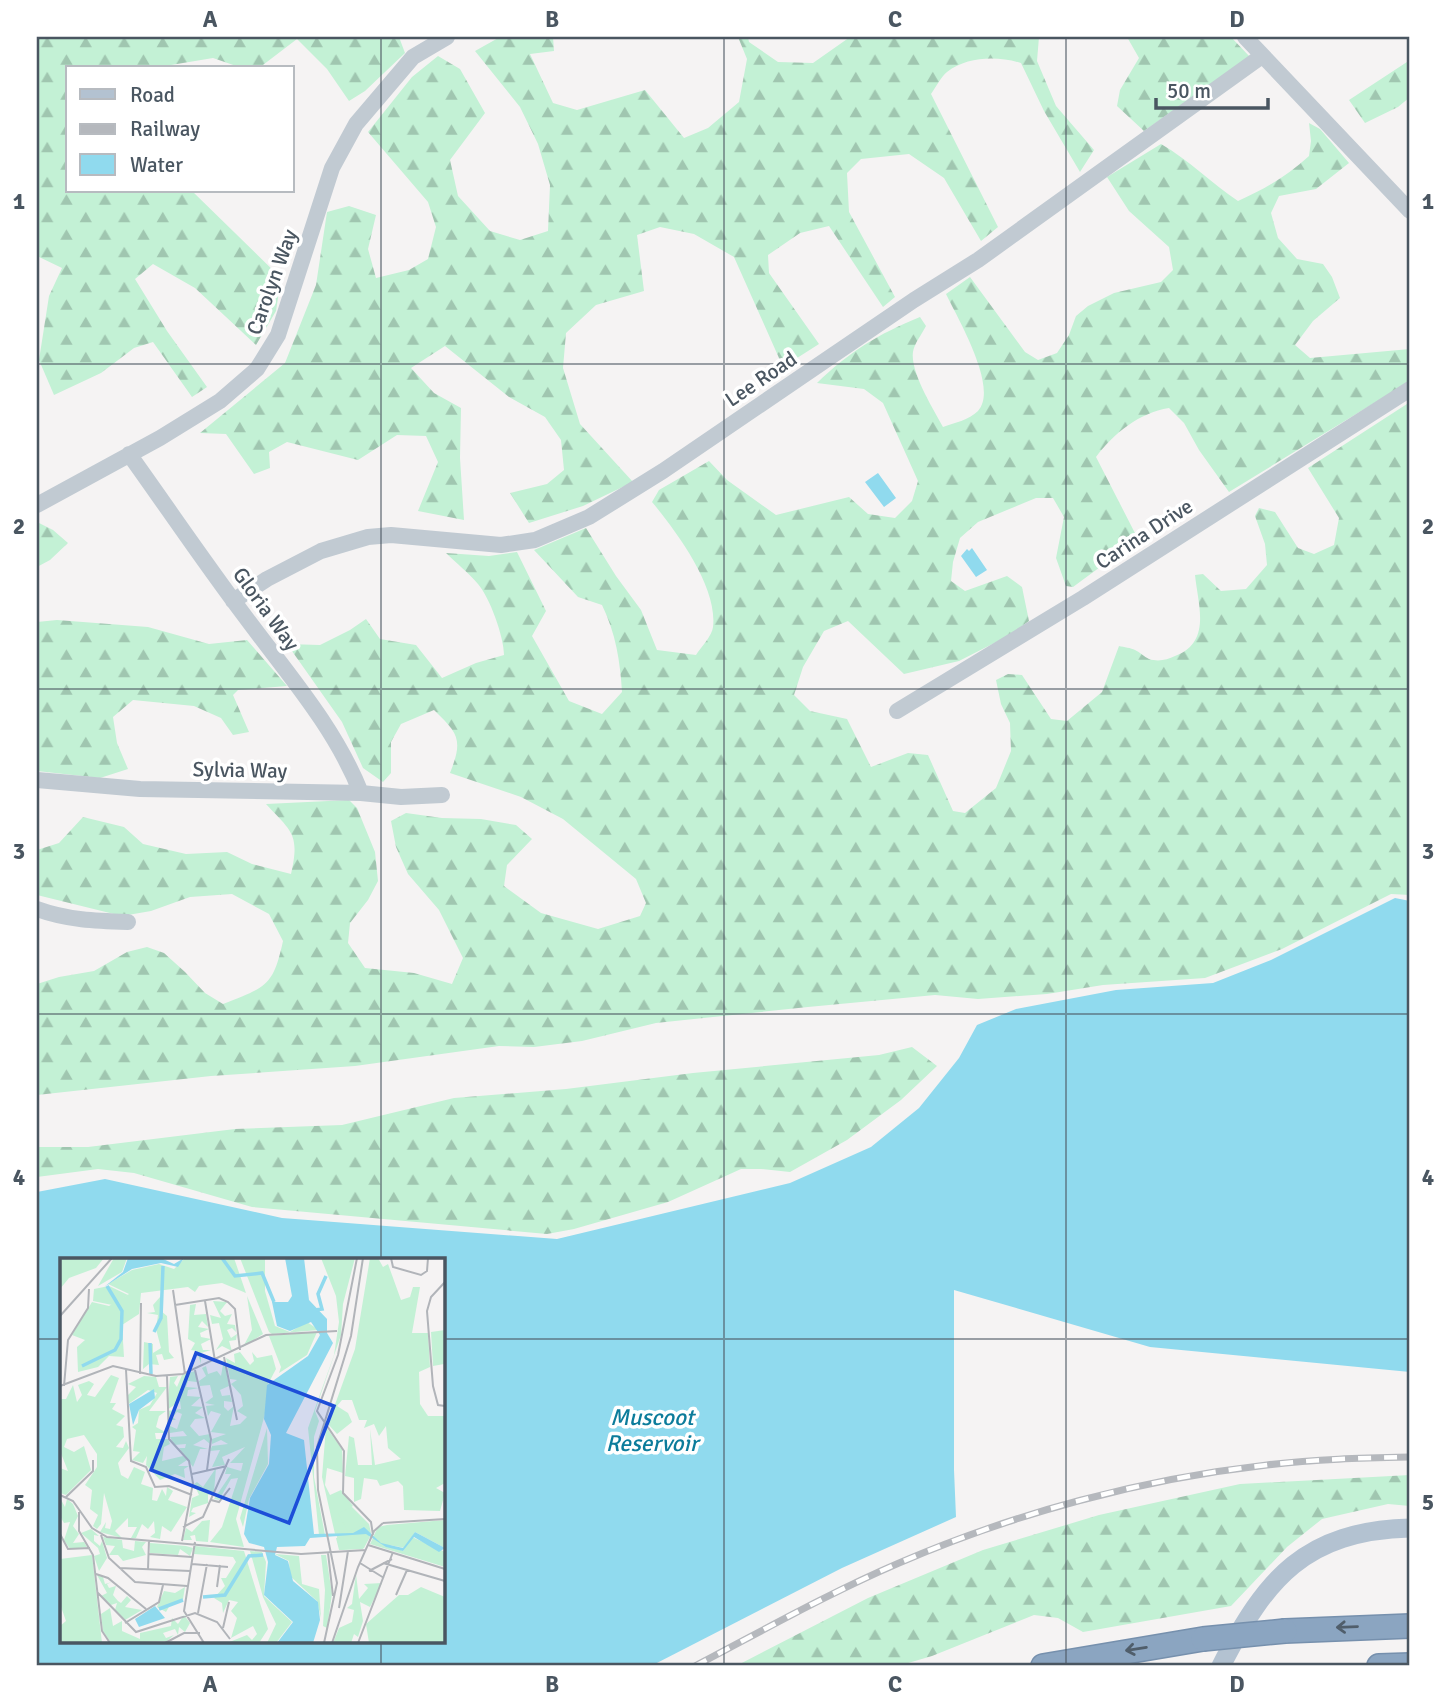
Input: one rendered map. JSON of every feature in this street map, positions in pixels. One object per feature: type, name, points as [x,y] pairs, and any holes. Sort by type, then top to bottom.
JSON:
[{"type":"highway","points":[[1043,1666],[1203,1639],[1285,1631],[1410,1626]]},
{"type":"highway","points":[[1379,1666],[1410,1665]]},
{"type":"main road","points":[[1221,1666],[1256,1604],[1273,1583],[1298,1560],[1327,1544],[1349,1536],[1410,1528]]},
{"type":"street","name":"Carolyn Way","points":[[37,505],[160,438],[220,401],[257,369],[278,335],[332,168],[356,124],[414,57],[447,37]]},
{"type":"street","points":[[1245,37],[1410,211]]},
{"type":"street","name":"Lee Road","points":[[233,601],[267,579],[321,551],[368,537],[391,535],[501,545],[535,540],[589,517],[663,471],[986,254],[1262,56]]},
{"type":"street","name":"Carina Drive","points":[[897,711],[1083,598],[1410,389]]},
{"type":"street","name":"Gloria Way","points":[[129,454],[326,726],[350,764],[361,793]]},
{"type":"street","name":"Sylvia Way","points":[[37,780],[140,789],[361,793],[401,797],[442,795]]},
{"type":"street","points":[[37,909],[57,917],[128,922]]},
{"type":"green space","points":[[37,37],[399,37],[405,53],[365,91],[349,101],[327,69],[297,39],[262,66],[236,66],[213,58],[165,66],[66,66],[66,192],[193,192],[281,278],[276,311],[256,345],[195,288],[153,264],[135,279],[167,331],[207,387],[192,397],[153,342],[134,348],[101,373],[54,395],[39,360],[49,296],[62,268],[37,256]]},
{"type":"green space","points":[[500,37],[553,37],[554,51],[530,54],[553,103],[577,110],[645,90],[684,138],[708,128],[739,102],[747,59],[738,37],[748,37],[749,42],[778,62],[813,63],[850,37],[1039,37],[1037,61],[1056,106],[1094,150],[1080,172],[1044,111],[1021,63],[1003,59],[974,60],[947,72],[931,94],[998,227],[981,241],[944,178],[909,154],[861,159],[847,173],[849,212],[895,297],[883,307],[829,226],[800,233],[768,255],[769,273],[819,344],[783,367],[734,257],[694,234],[660,227],[637,235],[644,291],[596,305],[566,333],[563,368],[580,424],[633,482],[583,506],[529,523],[510,493],[547,484],[564,470],[561,440],[545,417],[509,397],[445,346],[411,368],[434,393],[461,408],[460,458],[464,520],[418,511],[438,462],[426,436],[397,435],[358,460],[287,442],[269,452],[270,468],[254,474],[226,434],[200,433],[285,363],[316,285],[327,212],[349,206],[376,215],[368,249],[376,278],[409,270],[428,259],[436,227],[428,202],[368,132],[412,77],[438,56],[460,69],[485,113],[450,160],[458,196],[490,231],[520,240],[548,231],[550,185],[538,144],[520,107],[475,51]]},
{"type":"green space","points":[[1127,37],[1231,37],[1250,57],[1144,131],[1117,106],[1120,90],[1139,58]]},
{"type":"green space","points":[[1410,60],[1410,97],[1398,107],[1365,123],[1349,100]]},
{"type":"green space","points":[[1309,123],[1320,129],[1349,163],[1316,189],[1279,196],[1271,213],[1278,238],[1297,259],[1323,264],[1332,277],[1340,298],[1313,321],[1295,345],[1310,358],[1410,349],[1410,381],[1229,492],[1199,450],[1184,423],[1169,408],[1137,419],[1119,432],[1096,457],[1138,539],[1073,587],[1066,586],[1056,558],[1064,517],[1053,498],[1036,498],[978,522],[960,538],[951,581],[965,591],[1007,576],[1022,587],[1029,621],[1010,635],[959,661],[904,674],[848,621],[824,631],[803,667],[794,695],[810,711],[847,719],[871,767],[908,753],[928,755],[953,811],[965,813],[996,788],[1011,751],[1010,723],[1001,704],[996,680],[1008,674],[1022,675],[1051,719],[1067,721],[1102,692],[1119,646],[1133,649],[1156,660],[1169,659],[1187,650],[1194,642],[1200,622],[1195,575],[1203,574],[1221,591],[1246,589],[1267,565],[1265,544],[1255,516],[1259,508],[1275,512],[1298,548],[1314,554],[1334,545],[1339,518],[1308,468],[1410,402],[1410,895],[1391,894],[1282,949],[1205,978],[1103,985],[1047,994],[978,999],[935,995],[808,1007],[656,1023],[582,1041],[534,1047],[499,1046],[355,1066],[211,1076],[37,1095],[37,984],[94,971],[127,952],[147,947],[164,953],[205,993],[223,1004],[258,989],[271,977],[283,941],[269,914],[232,894],[190,897],[151,911],[122,916],[37,895],[37,850],[59,843],[83,817],[124,827],[143,844],[186,854],[227,852],[252,864],[291,874],[295,850],[292,834],[266,804],[349,800],[357,808],[375,852],[378,881],[368,900],[350,923],[348,943],[365,968],[414,973],[452,984],[463,958],[439,910],[408,874],[396,847],[391,821],[406,813],[442,818],[481,819],[516,825],[532,839],[507,865],[504,886],[541,913],[598,929],[640,916],[646,903],[636,879],[563,819],[521,797],[450,773],[456,753],[456,738],[449,725],[434,710],[401,724],[391,742],[391,773],[383,782],[363,768],[342,722],[287,644],[320,645],[366,619],[380,639],[416,645],[442,678],[476,663],[504,655],[499,628],[483,590],[446,553],[489,556],[517,552],[546,611],[532,636],[569,701],[602,714],[622,692],[616,648],[607,616],[602,605],[578,597],[534,550],[586,528],[641,610],[657,650],[696,655],[712,630],[713,611],[709,595],[693,560],[652,502],[659,490],[709,461],[727,480],[776,515],[849,497],[868,514],[895,518],[912,501],[918,481],[883,403],[864,389],[817,383],[865,345],[920,317],[926,326],[915,346],[913,360],[929,401],[943,427],[970,417],[978,411],[983,400],[984,387],[974,353],[946,294],[970,277],[1025,352],[1038,360],[1057,353],[1069,335],[1076,316],[1088,306],[1114,293],[1161,282],[1173,270],[1169,247],[1129,211],[1107,177],[1161,144],[1238,201],[1275,182],[1309,156]]},
{"type":"green space","points":[[37,522],[53,530],[68,543],[50,560],[37,567]]},
{"type":"green space","points":[[57,620],[148,627],[209,644],[247,640],[287,686],[238,690],[233,695],[249,732],[233,735],[221,718],[194,706],[133,700],[113,717],[117,743],[128,769],[100,778],[37,771],[37,622]]},
{"type":"green space","points":[[912,1047],[937,1066],[901,1100],[847,1140],[790,1172],[741,1169],[668,1202],[547,1234],[252,1207],[134,1173],[98,1169],[37,1177],[37,1147],[88,1147],[235,1129],[342,1125],[454,1098],[566,1089],[693,1073],[879,1055]]},
{"type":"green space","points":[[1410,1475],[1410,1506],[1388,1504],[1322,1519],[1287,1547],[1231,1606],[1083,1632],[1058,1618],[1034,1615],[932,1656],[898,1666],[736,1666],[868,1598],[983,1550],[1099,1515],[1240,1484]]},
{"type":"water","points":[[878,473],[896,498],[884,507],[865,482]]},
{"type":"water","points":[[972,548],[987,570],[976,577],[961,556],[967,549],[969,551]]},
{"type":"water","name":"Muscoot Reservoir","points":[[1395,898],[1410,901],[1410,1372],[1150,1347],[954,1290],[956,1517],[842,1568],[651,1666],[37,1666],[37,1192],[105,1179],[282,1218],[557,1239],[790,1183],[871,1147],[919,1108],[959,1058],[977,1025],[1016,1009],[1116,990],[1213,983],[1271,960]]},
{"type":"railway","points":[[695,1666],[899,1563],[988,1529],[1080,1500],[1220,1471],[1303,1461],[1410,1457]]}]
